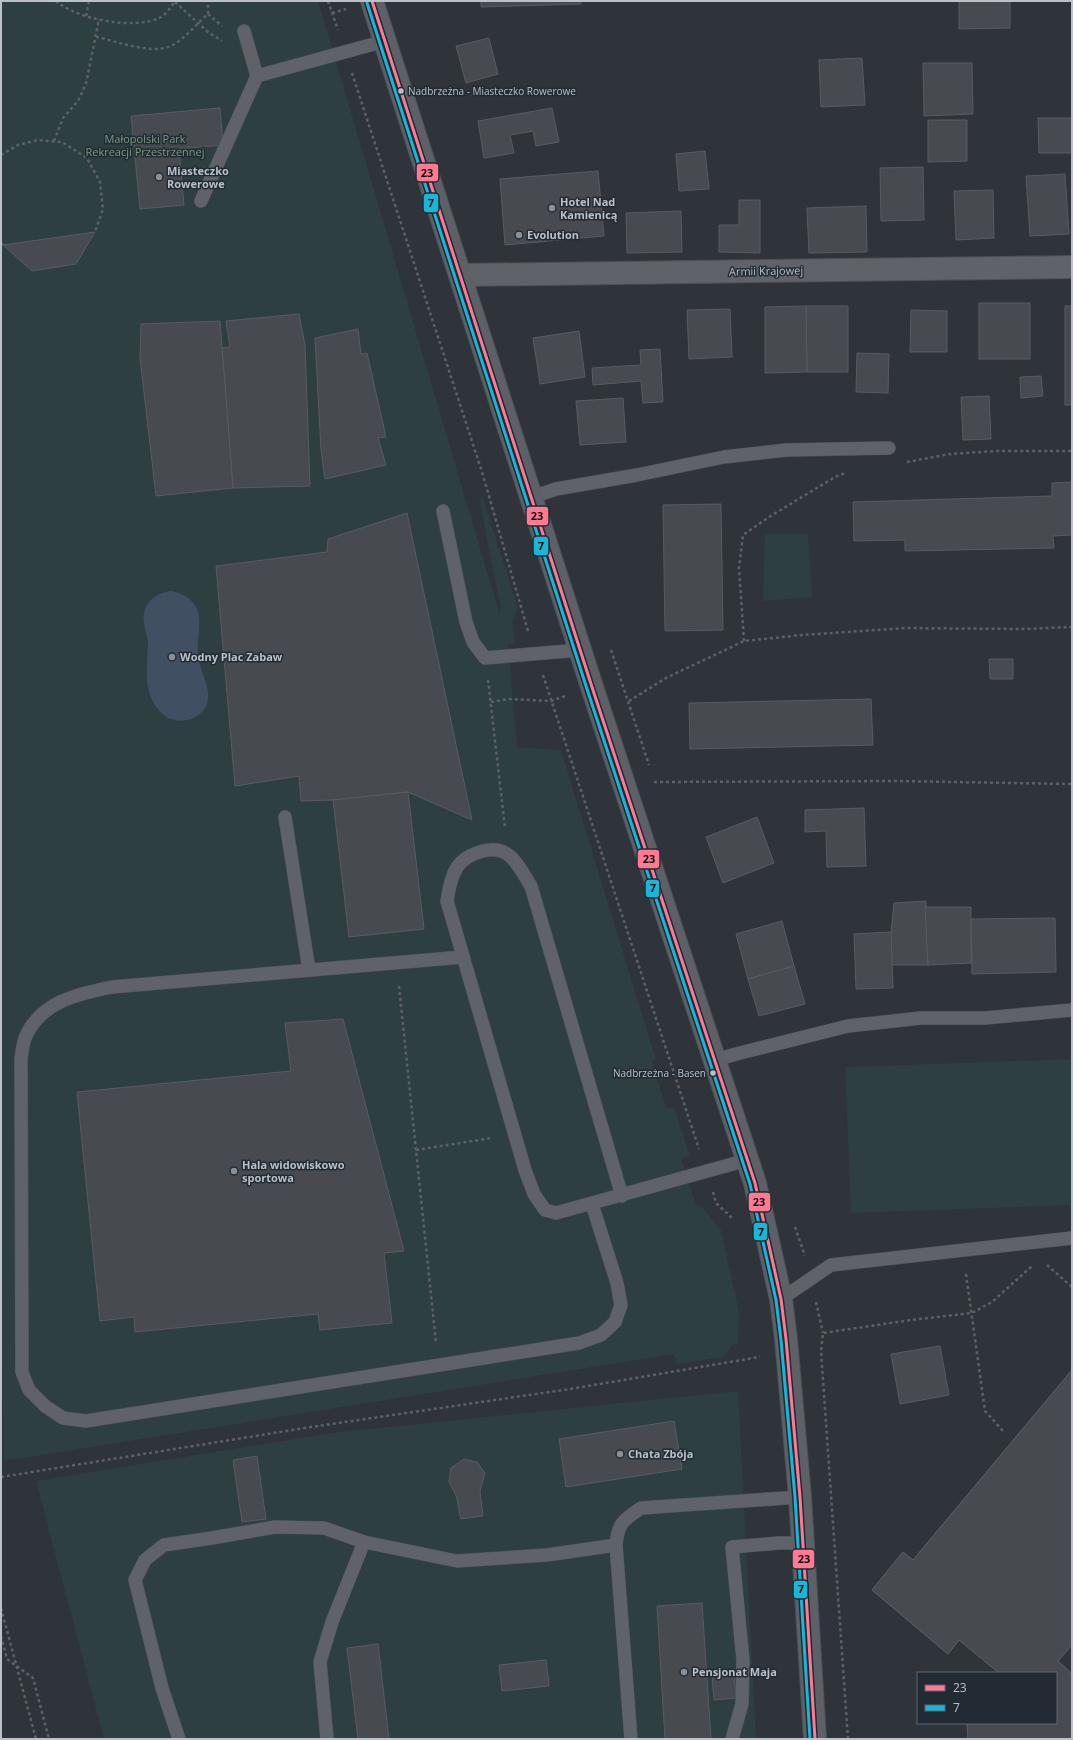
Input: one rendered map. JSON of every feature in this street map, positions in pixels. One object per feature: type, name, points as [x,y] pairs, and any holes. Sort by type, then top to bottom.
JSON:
[{"type":"street","points":[[372,1],[580,650],[755,1183],[781,1299],[793,1412],[800,1498],[815,1739]]},
{"type":"street","name":"Armii Krajowej","points":[[460,275],[1072,267]]},
{"type":"lane","points":[[201,201],[257,76],[245,35]]},
{"type":"lane","points":[[257,76],[385,41]]},
{"type":"lane","points":[[532,497],[556,489],[637,476],[724,457],[786,450],[889,448]]},
{"type":"lane","points":[[443,511],[466,622],[473,642],[485,658],[580,650]]},
{"type":"lane","points":[[285,817],[310,970]]},
{"type":"lane","points":[[622,1196],[531,886],[520,868],[507,854],[491,849],[472,854],[459,863],[450,879],[446,901],[514,1134],[534,1194],[545,1210],[556,1213],[622,1196],[706,1173],[747,1160]]},
{"type":"lane","points":[[463,957],[104,989],[69,998],[49,1008],[33,1023],[25,1039],[21,1059],[22,1372],[29,1390],[45,1406],[63,1418],[86,1421],[579,1343],[601,1335],[615,1322],[621,1305],[617,1283],[592,1204]]},
{"type":"lane","points":[[714,1060],[740,1052],[848,1026],[920,1018],[985,1018],[1072,1010]]},
{"type":"lane","points":[[781,1299],[831,1265],[1072,1238]]},
{"type":"lane","points":[[631,1739],[616,1544],[617,1531],[626,1519],[641,1508],[800,1498]]},
{"type":"lane","points":[[178,1739],[162,1688],[135,1580],[146,1560],[164,1545],[275,1527],[324,1528],[364,1542],[457,1561],[547,1555],[616,1544]]},
{"type":"lane","points":[[327,1739],[320,1662],[332,1622],[364,1542]]},
{"type":"lane","points":[[732,1739],[742,1704],[743,1660],[732,1547],[779,1543],[803,1543]]},
{"type":"path","points":[[56,1],[63,7],[86,16],[126,23],[144,22],[162,16],[175,2],[208,32],[224,42],[245,35]]},
{"type":"path","points":[[86,16],[89,1]]},
{"type":"path","points":[[96,37],[154,50],[171,46],[187,34],[208,14],[208,1]]},
{"type":"path","points":[[328,1],[482,472],[534,653],[716,1203]]},
{"type":"path","points":[[54,141],[63,118],[78,101],[86,84],[99,19]]},
{"type":"path","points":[[1,155],[18,145],[38,140],[62,142],[87,158],[100,182],[103,208],[96,232]]},
{"type":"path","points":[[905,462],[950,454],[996,451],[1072,451]]},
{"type":"path","points":[[744,641],[739,568],[744,535],[769,517],[835,477],[848,473]]},
{"type":"path","points":[[629,701],[666,678],[744,641],[802,635],[906,628],[1021,629],[1072,627]]},
{"type":"path","points":[[485,658],[507,854]]},
{"type":"path","points":[[491,702],[510,699],[551,701]]},
{"type":"path","points":[[654,782],[895,781],[1072,784]]},
{"type":"path","points":[[396,962],[438,1365]]},
{"type":"path","points":[[416,1150],[514,1134]]},
{"type":"path","points":[[963,1250],[985,1412],[1003,1431]]},
{"type":"path","points":[[848,1739],[821,1351],[823,1333],[910,1320],[972,1313],[992,1302],[1035,1263]]},
{"type":"path","points":[[1,1477],[311,1427],[570,1389],[765,1356]]},
{"type":"path","points":[[1,1608],[36,1739]]},
{"type":"path","points":[[1,1636],[7,1660],[33,1678],[49,1739]]},
{"type":"green space","name":"Małopolski Park Rekreacji Przestrzennej","points":[[1,1],[318,1],[499,612],[501,611],[480,502],[482,495],[518,608],[513,621],[515,644],[508,644],[517,747],[561,750],[656,1060],[652,1061],[666,1108],[674,1107],[690,1156],[681,1158],[696,1205],[701,1206],[721,1230],[739,1312],[738,1344],[732,1345],[723,1357],[677,1364],[674,1354],[4,1461],[1,1315]]},
{"type":"green space","points":[[765,534],[808,534],[812,597],[763,601]]},
{"type":"green space","points":[[1072,1059],[1072,1205],[851,1213],[845,1067]]},
{"type":"green space","points":[[738,1391],[756,1739],[104,1739],[36,1481],[331,1433]]},
{"type":"water","name":"Wodny Plac Zabaw","points":[[171,591],[186,597],[195,605],[197,609],[199,615],[198,654],[208,693],[207,704],[204,710],[196,717],[184,721],[169,718],[157,708],[152,700],[147,682],[148,639],[144,623],[145,611],[147,605],[154,597]]},
{"type":"building","points":[[481,1],[581,1],[581,4],[481,7]]},
{"type":"building","points":[[959,1],[1010,1],[1010,28],[959,29]]},
{"type":"building","points":[[489,38],[498,74],[466,83],[456,46]]},
{"type":"building","points":[[862,58],[865,105],[821,107],[819,60]]},
{"type":"building","points":[[923,63],[972,63],[973,114],[924,116]]},
{"type":"building","name":"Miasteczko Rowerowe","points":[[220,108],[223,145],[179,149],[184,205],[140,209],[131,116]]},
{"type":"building","points":[[552,108],[559,142],[536,146],[533,131],[510,135],[514,153],[484,158],[478,121]]},
{"type":"building","points":[[1038,118],[1072,118],[1072,153],[1039,153]]},
{"type":"building","points":[[928,120],[967,120],[967,161],[928,162]]},
{"type":"building","points":[[705,151],[709,189],[679,191],[676,154]]},
{"type":"building","points":[[923,167],[924,220],[881,221],[880,168]]},
{"type":"building","name":"Hotel Nad Kamienicą","points":[[598,171],[604,236],[505,245],[500,179]]},
{"type":"building","points":[[1065,174],[1069,234],[1030,236],[1026,176]]},
{"type":"building","points":[[993,190],[994,238],[956,240],[954,191]]},
{"type":"building","points":[[739,200],[760,200],[760,253],[719,252],[719,225],[739,225]]},
{"type":"building","points":[[866,206],[867,252],[809,253],[807,208]]},
{"type":"building","points":[[681,211],[682,252],[627,253],[626,213]]},
{"type":"building","points":[[95,232],[76,264],[32,271],[3,245]]},
{"type":"building","points":[[979,303],[1030,303],[1030,359],[979,359]]},
{"type":"building","points":[[806,306],[848,306],[848,372],[807,372]]},
{"type":"building","points":[[806,306],[807,372],[765,373],[765,307]]},
{"type":"building","points":[[1065,306],[1072,306],[1072,405],[1065,405]]},
{"type":"building","points":[[730,309],[732,357],[689,359],[687,310]]},
{"type":"building","points":[[911,310],[947,311],[947,352],[910,352]]},
{"type":"building","points":[[299,314],[305,345],[310,486],[233,488],[222,348],[230,347],[226,321]]},
{"type":"building","points":[[220,321],[233,488],[156,496],[140,358],[141,324]]},
{"type":"building","points":[[358,329],[361,354],[367,353],[386,437],[378,438],[386,465],[325,479],[321,450],[315,338]]},
{"type":"building","points":[[579,331],[585,377],[540,384],[533,338]]},
{"type":"building","points":[[660,349],[663,402],[643,403],[641,381],[593,385],[592,368],[641,365],[640,350]]},
{"type":"building","points":[[857,353],[889,354],[888,393],[856,392]]},
{"type":"building","points":[[1041,376],[1043,396],[1021,398],[1020,377]]},
{"type":"building","points":[[989,396],[991,439],[963,440],[961,397]]},
{"type":"building","points":[[623,398],[626,442],[580,445],[576,401]]},
{"type":"building","points":[[1072,482],[1072,535],[1053,536],[1054,548],[905,551],[905,540],[854,541],[853,502],[1052,496],[1052,483]]},
{"type":"building","points":[[721,504],[723,630],[665,631],[663,505]]},
{"type":"building","points":[[407,513],[472,820],[408,792],[333,800],[301,801],[299,776],[235,786],[216,566],[327,552],[328,539]]},
{"type":"building","points":[[989,659],[1013,659],[1013,679],[990,679]]},
{"type":"building","points":[[871,699],[873,745],[690,749],[689,703]]},
{"type":"building","points":[[408,792],[424,929],[349,937],[333,800]]},
{"type":"building","points":[[864,808],[866,866],[827,867],[826,831],[805,832],[805,810]]},
{"type":"building","points":[[757,817],[774,863],[723,883],[706,837]]},
{"type":"building","points":[[926,901],[928,965],[892,965],[891,932],[894,903]]},
{"type":"building","points":[[925,907],[971,907],[971,963],[928,965]]},
{"type":"building","points":[[1055,918],[1056,972],[972,974],[971,919]]},
{"type":"building","points":[[782,921],[794,966],[748,979],[736,934]]},
{"type":"building","points":[[891,932],[893,988],[856,989],[854,934]]},
{"type":"building","points":[[794,966],[805,1004],[759,1016],[748,979]]},
{"type":"building","name":"Hala widowiskowo sportowa","points":[[343,1019],[404,1251],[384,1253],[392,1323],[320,1330],[318,1314],[135,1332],[134,1317],[100,1321],[77,1092],[291,1071],[285,1023]]},
{"type":"building","points":[[940,1346],[949,1395],[900,1404],[891,1354]]},
{"type":"building","points":[[1072,1370],[1072,1579],[1057,1597],[1021,1566],[1012,1577],[1065,1622],[1072,1613],[1072,1647],[1071,1646],[1058,1661],[1072,1674],[1072,1739],[968,1739],[967,1724],[1057,1724],[1057,1672],[998,1672],[959,1640],[948,1654],[872,1590],[903,1552],[913,1560]]},
{"type":"building","points":[[1072,1370],[1072,1647],[1071,1646],[1058,1661],[1072,1674],[1072,1739],[968,1739],[967,1724],[1057,1724],[1057,1672],[998,1672],[959,1640],[948,1654],[872,1590],[903,1552],[913,1560]]},
{"type":"building","name":"Chata Zbója","points":[[674,1421],[682,1469],[566,1487],[559,1439]]},
{"type":"building","points":[[257,1456],[266,1519],[242,1522],[233,1460]]},
{"type":"building","points":[[464,1459],[477,1462],[485,1473],[480,1491],[483,1516],[461,1519],[456,1495],[449,1482],[451,1468]]},
{"type":"building","name":"Pensjonat Maja","points":[[702,1603],[711,1739],[665,1739],[657,1606]]},
{"type":"building","points":[[378,1644],[389,1739],[358,1739],[347,1648]]},
{"type":"building","points":[[546,1660],[549,1686],[502,1691],[499,1665]]},
{"type":"building","points":[[734,1672],[736,1698],[714,1700],[712,1674]]},
{"type":"transit line","name":"23","points":[[372,1],[592,687],[755,1183],[781,1299],[786,1339],[800,1497],[815,1739]]},
{"type":"transit line","name":"7","points":[[367,3],[587,689],[750,1184],[776,1300],[781,1340],[795,1497],[810,1739]]},
{"type":"place","name":"Nadbrzeżna - Miasteczko Rowerowe","points":[[401,91]]},
{"type":"place","name":"Miasteczko Rowerowe","points":[[159,177]]},
{"type":"place","name":"Hotel Nad Kamienicą","points":[[552,208]]},
{"type":"place","name":"Evolution","points":[[519,235]]},
{"type":"place","name":"Wodny Plac Zabaw","points":[[172,657]]},
{"type":"place","name":"Nadbrzeżna - Basen","points":[[713,1073]]},
{"type":"place","name":"Hala widowiskowo sportowa","points":[[234,1171]]},
{"type":"place","name":"Chata Zbója","points":[[620,1454]]},
{"type":"place","name":"Pensjonat Maja","points":[[684,1672]]}]
